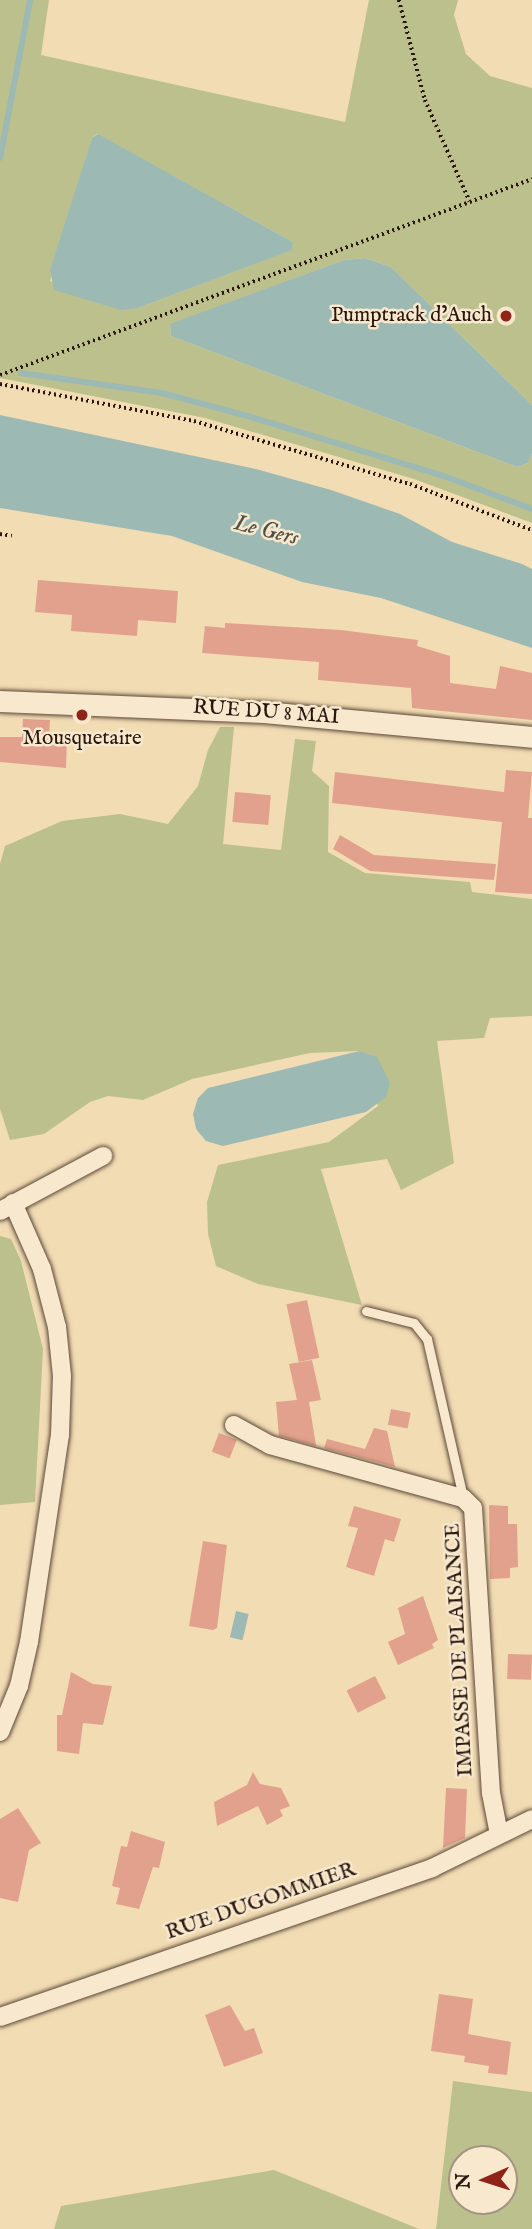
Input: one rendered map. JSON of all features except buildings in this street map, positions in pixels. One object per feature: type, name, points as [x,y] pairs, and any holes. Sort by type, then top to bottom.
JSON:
[{"type":"street","name":"RUE DU 8 MAI","points":[[0,701],[264,712],[532,737]]},
{"type":"street","points":[[0,1732],[19,1686],[29,1642],[60,1435],[62,1376],[57,1327],[42,1269],[6,1207],[103,1156]]},
{"type":"street","name":"IMPASSE DE PLAISANCE","points":[[234,1425],[270,1445],[333,1466],[463,1498],[473,1508],[478,1524],[491,1793],[499,1835]]},
{"type":"street","name":"RUE DUGOMMIER","points":[[0,2017],[432,1868],[532,1819]]},
{"type":"lane","points":[[366,1311],[414,1323],[427,1339],[463,1498]]},
{"type":"path","points":[[399,0],[425,100],[470,202]]},
{"type":"path","points":[[0,375],[532,179]]},
{"type":"path","points":[[0,384],[194,421],[410,484],[532,530]]},
{"type":"path","points":[[0,534],[12,536]]},
{"type":"green space","points":[[0,0],[49,0],[41,55],[345,122],[369,0],[458,0],[454,15],[466,54],[490,76],[532,88],[532,405],[391,267],[365,258],[344,260],[170,325],[171,336],[517,467],[528,463],[532,453],[532,523],[414,479],[205,418],[0,378]],"holes":[[[97,134],[293,242],[291,250],[138,308],[50,281],[92,138]]]},
{"type":"green space","points":[[220,727],[234,727],[223,844],[281,850],[295,739],[316,741],[312,771],[329,786],[328,852],[365,873],[470,882],[472,892],[532,899],[532,1016],[490,1018],[484,1038],[437,1041],[454,1163],[401,1190],[387,1159],[321,1169],[362,1305],[258,1284],[216,1266],[208,1234],[207,1202],[218,1165],[329,1142],[378,1106],[359,1051],[310,1053],[192,1079],[143,1100],[108,1096],[90,1102],[44,1134],[10,1140],[0,1109],[0,864],[5,846],[62,821],[120,814],[168,824],[198,786],[208,750]]},
{"type":"green space","points":[[0,1236],[11,1239],[21,1261],[43,1349],[35,1502],[0,1505]]},
{"type":"green space","points":[[453,2081],[532,2092],[532,2229],[436,2229]]},
{"type":"green space","points":[[274,2170],[419,2229],[54,2229],[61,2206]]},
{"type":"water","points":[[98,134],[293,242],[292,250],[138,308],[121,310],[54,290],[50,270],[92,138]]},
{"type":"water","points":[[365,258],[391,267],[532,405],[532,453],[528,463],[517,467],[171,336],[170,324],[344,260]]},
{"type":"water","name":"Le Gers","points":[[0,415],[256,469],[331,490],[400,514],[452,542],[522,564],[532,569],[532,648],[381,598],[302,582],[172,536],[0,508]]},
{"type":"water","points":[[359,1051],[377,1057],[390,1083],[386,1097],[366,1112],[223,1146],[206,1141],[196,1129],[193,1114],[198,1098],[208,1088]]},
{"type":"water","points":[[236,1611],[249,1614],[243,1640],[230,1637]]},
{"type":"waterway","points":[[0,158],[30,0]]},
{"type":"waterway","points":[[21,373],[162,393],[251,417],[444,476],[532,509]]},
{"type":"place","name":"Pumptrack d’Auch","points":[[506,316]]},
{"type":"place","name":"Mousquetaire","points":[[82,715]]}]
